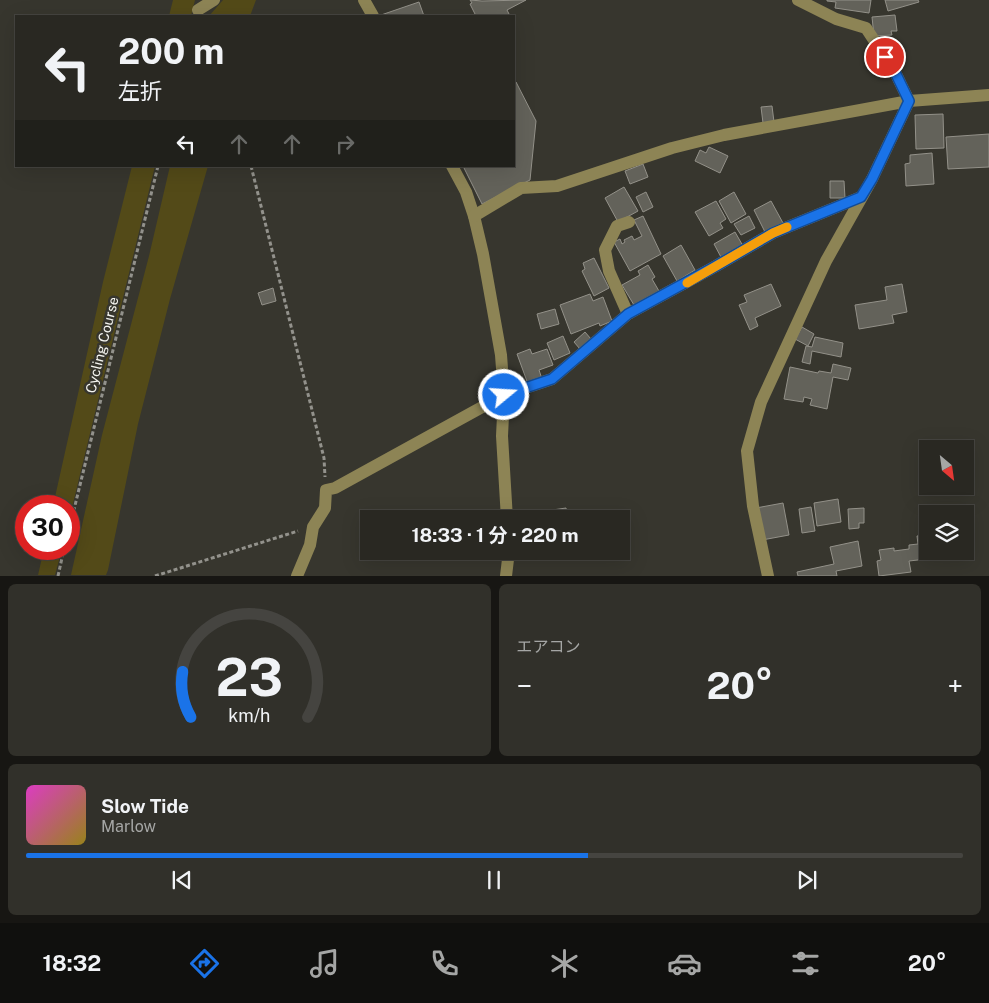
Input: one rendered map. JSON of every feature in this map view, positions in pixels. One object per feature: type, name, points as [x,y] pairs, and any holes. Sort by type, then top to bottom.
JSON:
[{"type":"street","points":[[198,10],[214,0]]},
{"type":"street","points":[[364,0],[372,15]]},
{"type":"street","points":[[798,0],[836,19],[866,28],[895,72],[909,101]]},
{"type":"street","points":[[474,216],[521,188],[557,186],[672,148],[724,135],[909,101],[989,95]]},
{"type":"street","points":[[768,576],[753,506],[748,451],[761,402],[826,261],[872,179],[909,101]]},
{"type":"street","points":[[453,167],[466,192],[474,216],[483,254],[501,355],[504,395],[502,436],[506,510]]},
{"type":"street","points":[[297,576],[310,545],[313,527],[325,508],[326,490],[335,488],[504,395],[552,379],[628,314],[709,271],[773,233],[861,197]]},
{"type":"street","points":[[628,314],[609,271],[605,250],[617,226],[629,222]]},
{"type":"street","points":[[506,576],[507,560]]},
{"type":"path","name":"Cycling Course","points":[[78,495],[158,167]]},
{"type":"path","points":[[252,167],[324,458],[326,490]]},
{"type":"path","points":[[155,576],[313,527]]},
{"type":"path","points":[[58,576],[62,560]]},
{"type":"shaded area","points":[[173,0],[195,0],[191,15],[169,15]]},
{"type":"shaded area","points":[[223,0],[256,0],[250,15],[210,15]]},
{"type":"shaded area","points":[[132,167],[155,167],[75,495],[55,495],[103,282]]},
{"type":"shaded area","points":[[170,167],[208,167],[170,299],[138,424],[108,570],[106,575],[71,575],[74,560],[80,560],[80,534],[102,435],[149,256]]},
{"type":"shaded area","points":[[41,560],[59,560],[55,575],[38,575]]},
{"type":"building","points":[[470,0],[526,0],[507,10],[510,15],[476,15],[470,4],[472,3]]},
{"type":"building","points":[[827,0],[871,0],[869,13],[835,8],[836,2]]},
{"type":"building","points":[[885,0],[918,0],[919,2],[888,11]]},
{"type":"building","points":[[419,2],[424,15],[381,15]]},
{"type":"building","points":[[895,15],[897,31],[891,31],[892,35],[874,36],[872,17]]},
{"type":"building","points":[[515,82],[536,121],[530,180],[482,204],[464,167],[515,167]]},
{"type":"building","points":[[772,106],[774,122],[763,123],[761,107]]},
{"type":"building","points":[[943,114],[944,148],[916,149],[915,115]]},
{"type":"building","points":[[989,134],[989,167],[948,169],[946,137]]},
{"type":"building","points":[[709,147],[728,156],[720,173],[695,161],[700,150],[706,153]]},
{"type":"building","points":[[932,153],[934,184],[906,186],[905,164],[910,163],[910,155]]},
{"type":"building","points":[[643,164],[648,177],[630,184],[625,171]]},
{"type":"building","points":[[830,181],[844,181],[845,198],[830,198]]},
{"type":"building","points":[[624,187],[638,211],[618,222],[605,198]]},
{"type":"building","points":[[646,192],[653,207],[643,212],[636,197]]},
{"type":"building","points":[[734,192],[746,214],[731,223],[719,201]]},
{"type":"building","points":[[716,201],[726,219],[720,223],[723,228],[709,236],[695,212]]},
{"type":"building","points":[[771,201],[783,223],[765,232],[754,210]]},
{"type":"building","points":[[643,216],[661,254],[630,271],[614,242],[620,239],[622,244],[625,242],[624,240],[632,236],[634,240],[642,236],[634,220]]},
{"type":"building","points":[[749,216],[755,228],[741,235],[734,224]]},
{"type":"building","points":[[735,232],[743,246],[722,259],[714,244]]},
{"type":"building","points":[[681,245],[695,270],[677,281],[663,256]]},
{"type":"building","points":[[594,258],[609,288],[594,296],[582,271],[585,269],[583,263]]},
{"type":"building","points":[[648,265],[655,277],[652,279],[659,291],[634,305],[622,285],[640,275],[638,271]]},
{"type":"building","points":[[771,284],[781,306],[755,318],[758,326],[750,330],[739,305],[747,302],[744,295]]},
{"type":"building","points":[[902,284],[907,312],[892,315],[894,323],[859,329],[855,305],[887,300],[885,287]]},
{"type":"building","points":[[273,288],[276,301],[262,305],[258,293]]},
{"type":"building","points":[[590,294],[593,301],[603,297],[612,321],[600,326],[599,323],[571,334],[560,305]]},
{"type":"building","points":[[555,309],[559,324],[541,329],[537,314]]},
{"type":"building","points":[[802,327],[814,334],[808,346],[795,339]]},
{"type":"building","points":[[585,332],[591,339],[580,349],[574,342]]},
{"type":"building","points":[[563,336],[570,353],[554,360],[547,343]]},
{"type":"building","points":[[815,337],[843,343],[841,357],[812,351],[810,364],[802,362],[806,346],[812,347]]},
{"type":"building","points":[[530,349],[532,354],[547,349],[553,365],[539,370],[542,379],[528,384],[517,354]]},
{"type":"building","points":[[833,364],[851,368],[848,380],[833,377],[827,409],[810,405],[812,399],[804,397],[803,402],[784,399],[790,367],[818,373],[819,371],[831,373]]},
{"type":"building","points":[[838,499],[841,522],[817,526],[814,503]]},
{"type":"building","points":[[783,503],[789,535],[762,540],[756,508]]},
{"type":"building","points":[[811,507],[815,531],[802,533],[799,509]]},
{"type":"building","points":[[864,508],[864,523],[859,523],[859,528],[849,529],[848,509]]},
{"type":"building","points":[[917,536],[919,536],[919,560],[909,561],[911,572],[879,576],[877,561],[881,560],[879,550],[909,549],[909,545],[918,544]]},
{"type":"building","points":[[858,541],[862,566],[836,571],[837,576],[798,576],[797,572],[834,564],[830,547]]},
{"type":"slow traffic","points":[[687,283],[773,233],[787,227]]},
{"type":"route","points":[[504,395],[552,379],[628,314],[773,233],[861,197],[872,179],[909,101],[895,72],[885,57]]}]
